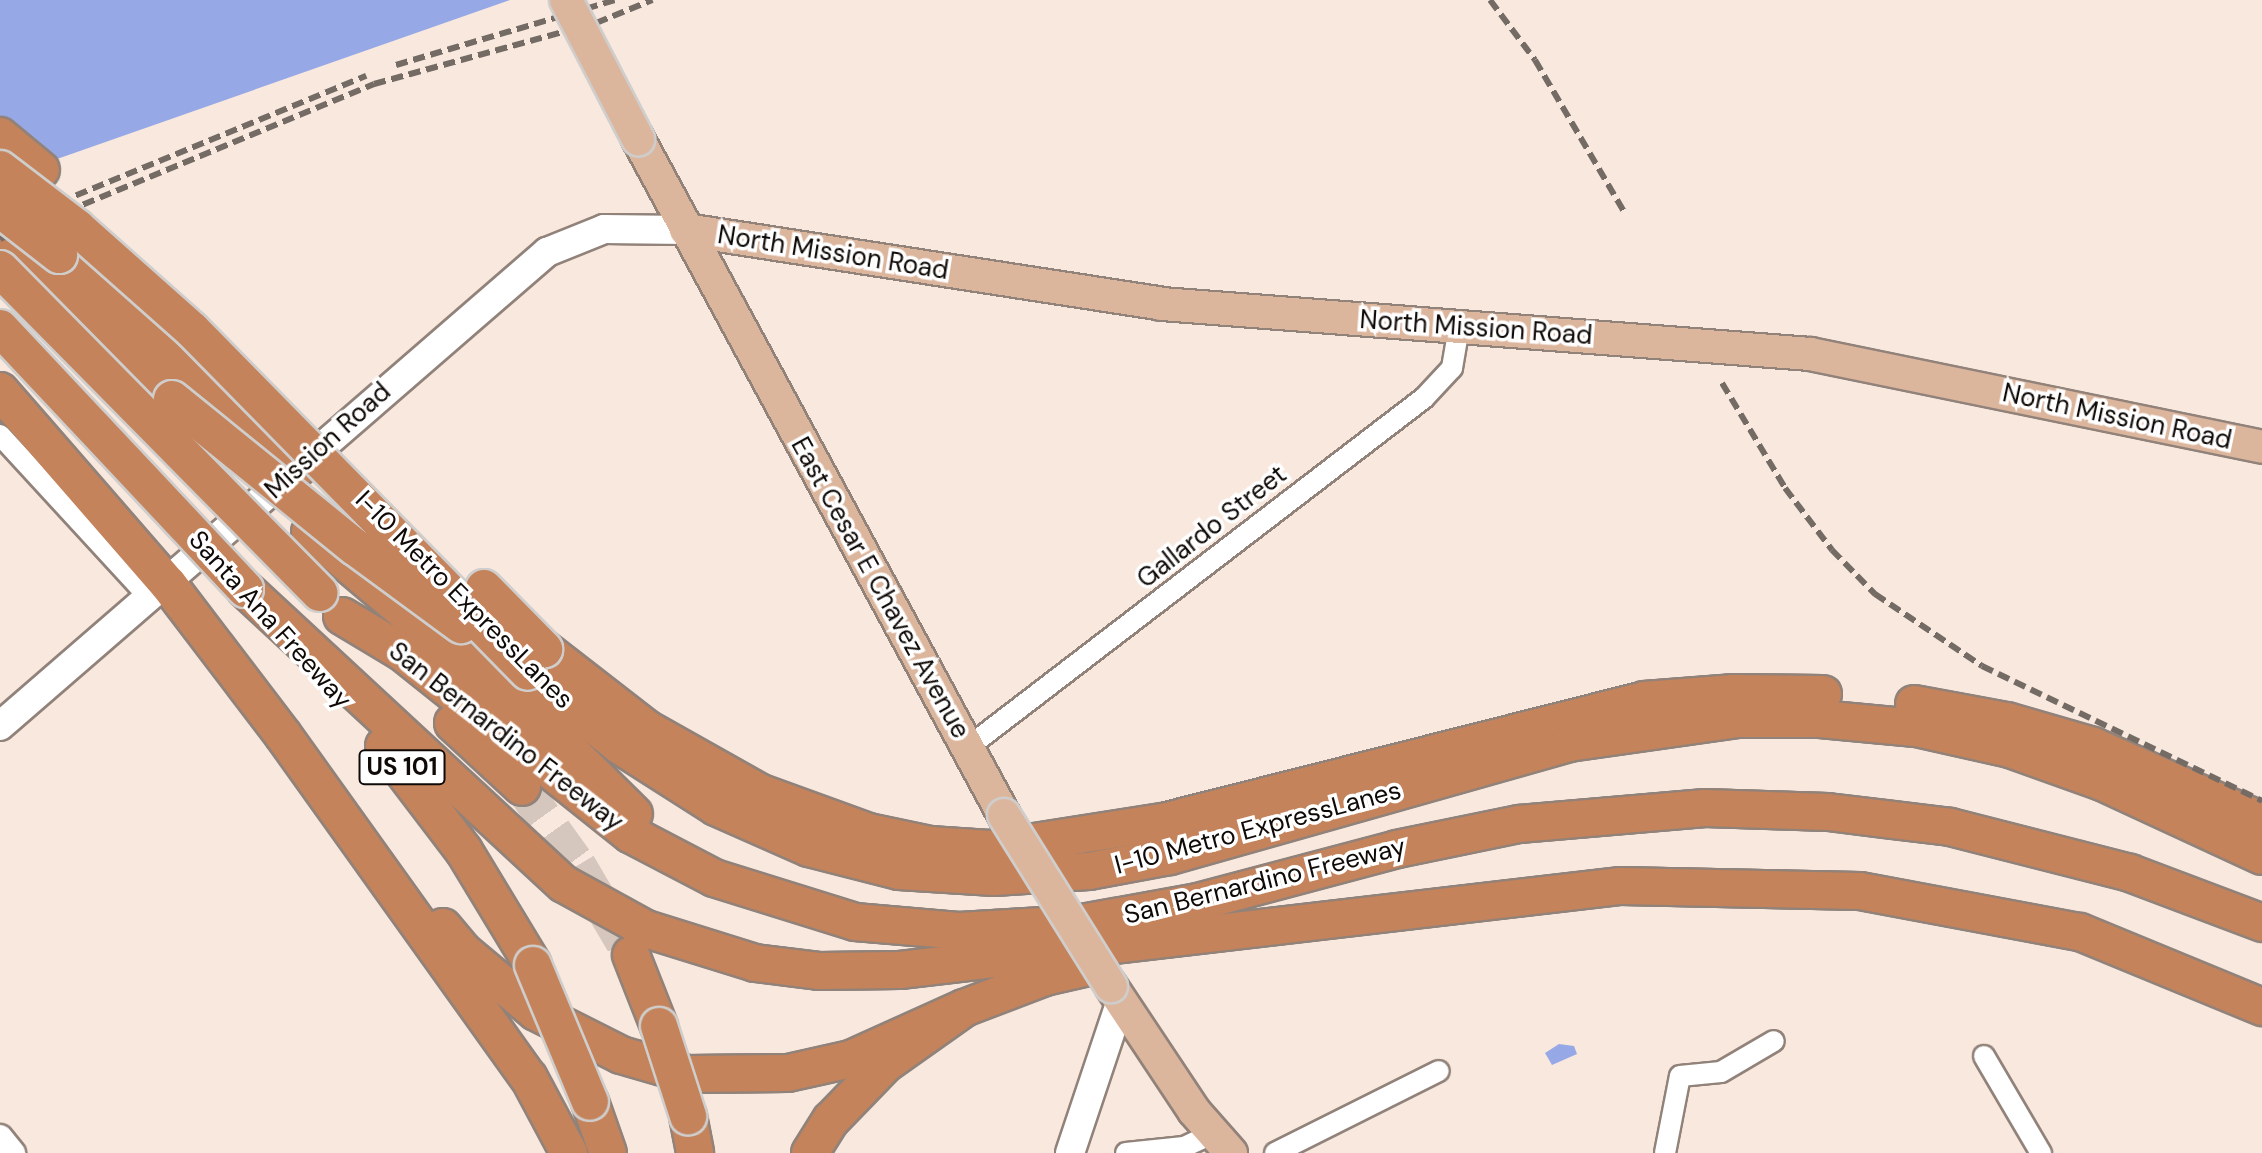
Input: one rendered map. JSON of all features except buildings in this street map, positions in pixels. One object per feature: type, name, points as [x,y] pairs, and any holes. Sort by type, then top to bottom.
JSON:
[{"type":"highway","name":"I-10 Metro ExpressLanes","points":[[0,136],[163,274],[288,389],[536,660],[619,745],[716,807],[809,848],[914,873],[994,877],[1073,872],[1170,856],[1569,743],[1738,719],[1820,719],[1916,728],[2010,749],[2102,782],[2262,856]]},
{"type":"highway","name":"I-10 Metro ExpressLanes","points":[[0,169],[76,227],[192,330],[536,660],[721,773],[819,817],[930,845],[1005,847],[1163,822],[1566,716],[1644,700],[1732,693],[1886,701],[2007,721],[2093,746],[2262,821]]},
{"type":"highway","points":[[0,209],[59,255],[298,468]]},
{"type":"highway","points":[[0,246],[172,399],[355,547],[536,660]]},
{"type":"highway","name":"Santa Ana Freeway","points":[[0,269],[330,605],[522,787]]},
{"type":"highway","name":"Santa Ana Freeway","points":[[0,328],[245,589],[264,621],[398,761],[464,851],[533,965],[608,1153]]},
{"type":"highway","points":[[0,391],[159,591],[463,951],[536,1012],[621,1055],[687,1074],[788,1073],[851,1059],[964,1008],[1045,977],[1270,926]]},
{"type":"highway","points":[[267,496],[569,750],[621,804],[667,839],[763,896]]},
{"type":"highway","points":[[245,589],[564,884],[610,913],[702,949],[819,971],[900,970],[1270,926]]},
{"type":"highway","name":"San Bernardino Freeway","points":[[330,605],[402,652],[630,834],[685,864],[763,896],[880,925],[1015,930],[1167,908],[1397,849],[1519,824],[1705,808],[1828,812],[1965,831],[2130,873],[2262,923]]},
{"type":"highway","points":[[283,735],[529,1078],[569,1153]]},
{"type":"highway","points":[[1705,808],[1747,800],[1844,798],[1964,811],[2060,828],[2149,855],[2262,903]]},
{"type":"highway","name":"San Bernardino Freeway","points":[[1270,926],[1621,886],[1860,891],[2080,932],[2262,1007]]},
{"type":"highway","points":[[631,955],[659,1026],[688,1116],[695,1153]]},
{"type":"highway","points":[[810,1153],[831,1120],[885,1064],[964,1008]]},
{"type":"main road","name":"East Cesar E Chavez Avenue","points":[[566,0],[686,230],[1004,815],[1116,994],[1221,1143]]},
{"type":"main road","name":"Mission Road","points":[[0,726],[547,252],[604,229],[686,230]]},
{"type":"main road","name":"North Mission Road","points":[[686,230],[1162,304],[1810,354],[2262,447]]},
{"type":"main road","points":[[1070,1153],[1116,994]]},
{"type":"street","name":"Gallardo Street","points":[[967,748],[1424,398],[1452,368],[1459,327]]},
{"type":"street","points":[[0,435],[159,591]]},
{"type":"street","points":[[1665,1153],[1680,1076],[1721,1072],[1774,1041]]},
{"type":"street","points":[[1984,1056],[2041,1153]]},
{"type":"street","points":[[1275,1153],[1439,1071]]},
{"type":"street","points":[[0,1137],[13,1153]]},
{"type":"street","points":[[1126,1153],[1221,1143]]},
{"type":"water","points":[[0,0],[510,0],[0,179]]},
{"type":"water","points":[[1559,1044],[1574,1046],[1577,1054],[1552,1065],[1545,1053]]},
{"type":"tunnel","points":[[522,787],[578,865],[631,955]]},
{"type":"railway","points":[[396,65],[615,0]]},
{"type":"railway","points":[[0,239],[374,84],[596,23],[652,0]]},
{"type":"railway","points":[[1490,0],[1535,60],[1624,212]]},
{"type":"railway","points":[[26,216],[366,76]]},
{"type":"railway","points":[[1722,383],[1785,488],[1832,550],[1875,594],[1982,666],[2262,801]]}]
